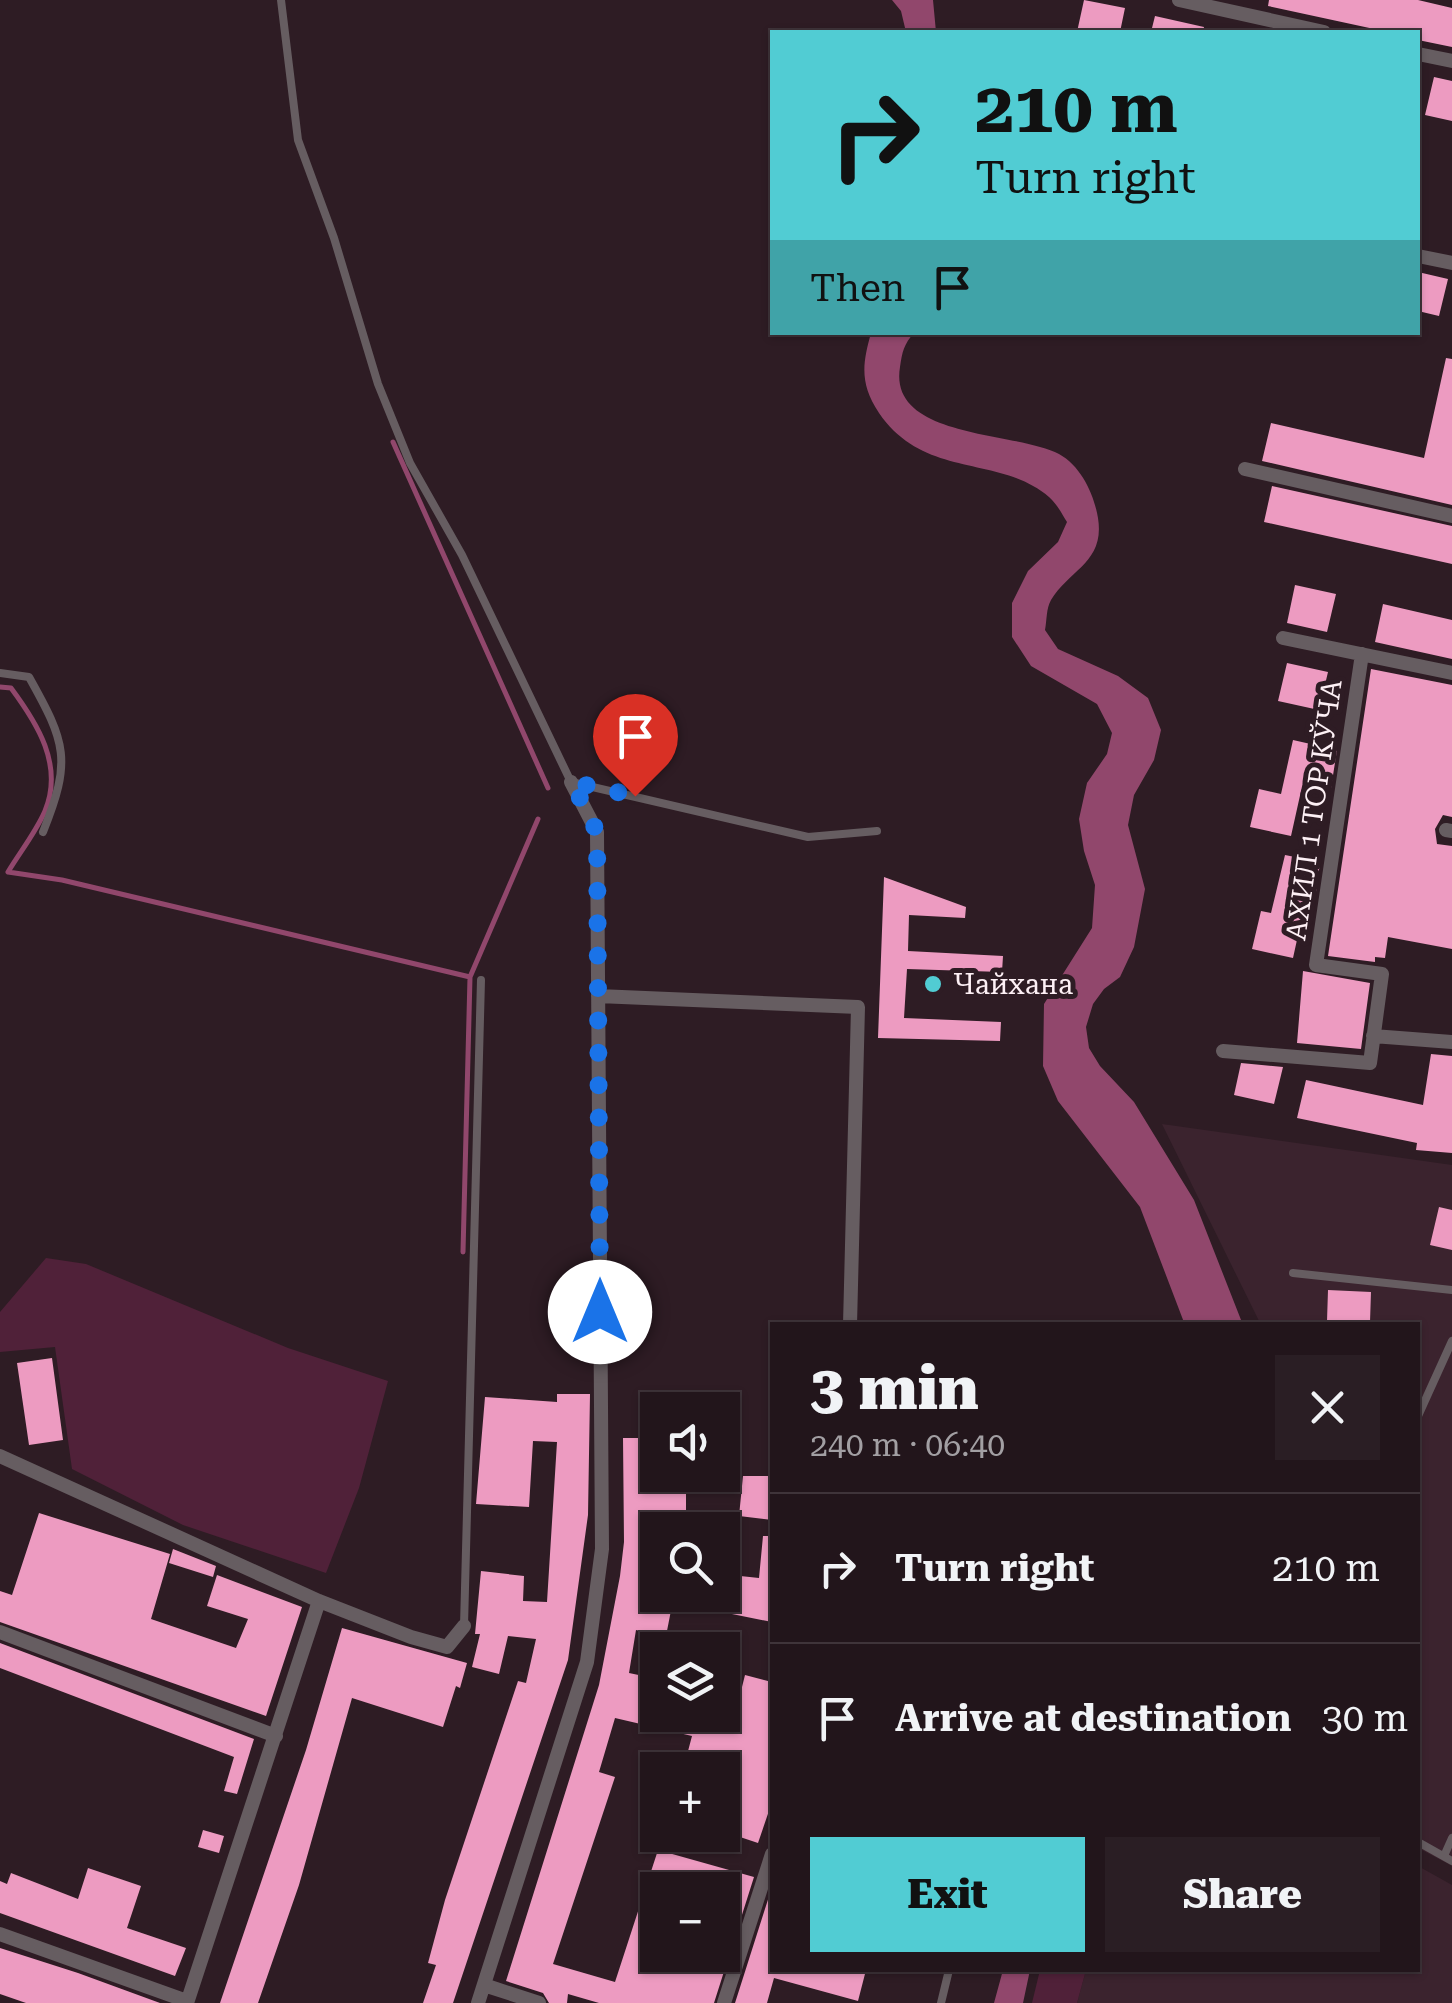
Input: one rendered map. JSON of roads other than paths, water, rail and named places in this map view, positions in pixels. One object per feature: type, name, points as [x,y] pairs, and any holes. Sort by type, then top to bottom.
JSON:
[{"type":"street","points":[[1179,0],[1315,30]]},
{"type":"street","points":[[1420,54],[1452,61]]},
{"type":"street","points":[[1420,256],[1452,263]]},
{"type":"street","points":[[1245,470],[1452,516]]},
{"type":"street","points":[[1283,638],[1452,673]]},
{"type":"street","name":"АХИЛ 1 ТОР КЎЧА","points":[[1362,654],[1316,964],[1382,974],[1374,1036]]},
{"type":"street","points":[[478,2003],[587,1662],[602,1549],[597,832],[572,782]]},
{"type":"street","points":[[598,996],[858,1007],[850,1322]]},
{"type":"street","points":[[1224,1051],[1370,1063],[1374,1036],[1452,1042]]},
{"type":"street","points":[[0,1456],[319,1601],[412,1638],[447,1647],[464,1626]]},
{"type":"street","points":[[0,1934],[187,2002],[319,1601]]},
{"type":"street","points":[[0,1632],[276,1736]]},
{"type":"street","points":[[724,2003],[770,1860]]},
{"type":"street","points":[[484,1986],[539,2003]]},
{"type":"lane","points":[[281,0],[298,140],[334,238],[378,384],[410,462],[462,556],[572,782],[808,837],[877,831]]},
{"type":"lane","points":[[0,673],[29,677],[61,744],[60,789],[43,832]]},
{"type":"lane","points":[[464,1626],[480,980]]},
{"type":"lane","points":[[1292,1273],[1452,1290]]},
{"type":"lane","points":[[1420,1412],[1452,1341]]},
{"type":"lane","points":[[1420,1843],[1448,1858],[1452,1838]]},
{"type":"lane","points":[[942,2003],[949,1972]]},
{"type":"waterway","points":[[393,442],[548,788]]},
{"type":"waterway","points":[[0,687],[11,688],[38,730],[51,777],[45,811],[8,872],[62,880],[470,977]]},
{"type":"waterway","points":[[463,1252],[470,977],[538,819]]},
{"type":"place","name":"Чайхана","points":[[933,984]]}]
